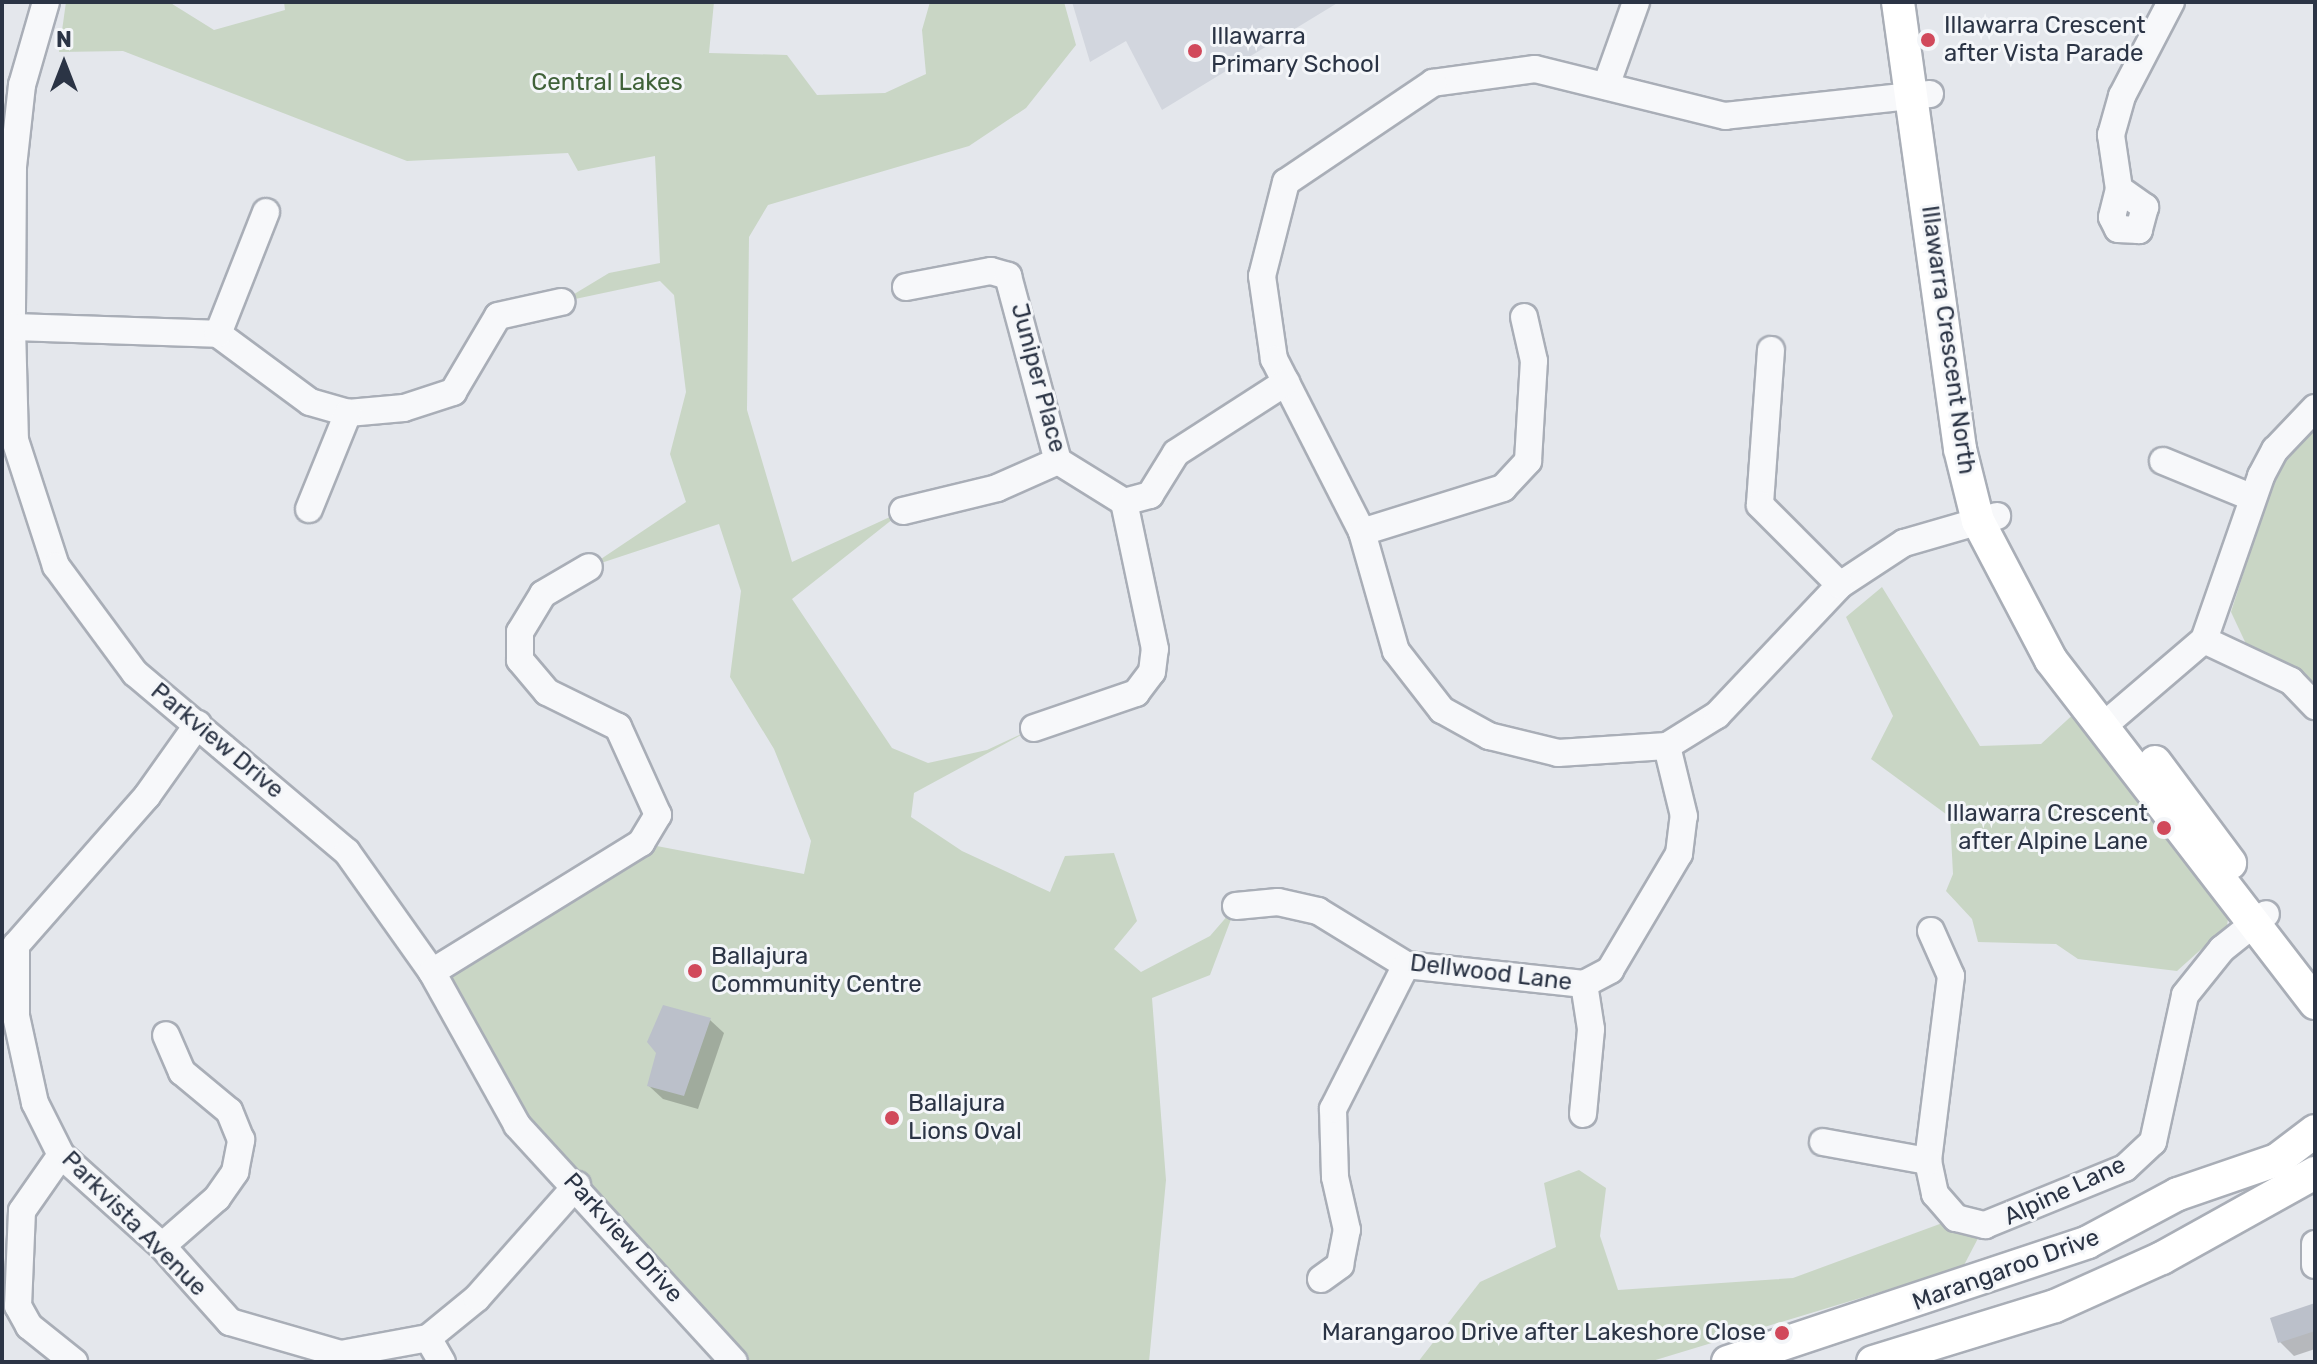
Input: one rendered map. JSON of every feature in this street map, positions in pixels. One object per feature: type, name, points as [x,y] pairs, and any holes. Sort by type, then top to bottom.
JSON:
[{"type":"main road","name":"Illawarra Crescent North","points":[[1898,2],[1920,96],[1983,465],[1988,518],[2049,625],[2111,721],[2259,919],[2315,1003]]},
{"type":"main road","name":"Illawarra Crescent North","points":[[1915,2],[1920,96]]},
{"type":"main road","name":"Illawarra Crescent North","points":[[2259,919],[2315,976]]},
{"type":"main road","name":"Marangaroo Drive","points":[[1728,1362],[2060,1254],[2178,1194],[2277,1160],[2315,1131]]},
{"type":"main road","name":"Marangaroo Drive","points":[[1873,1362],[2055,1306],[2162,1258],[2315,1173]]},
{"type":"street","name":"Parkview Drive","points":[[46,2],[22,85],[16,140],[12,327],[15,440],[56,566],[135,673],[347,852],[432,972],[517,1125],[577,1185],[734,1362]]},
{"type":"street","points":[[1606,86],[1636,2]]},
{"type":"street","points":[[2119,189],[2111,157],[2115,116],[2171,2]]},
{"type":"street","points":[[1920,96],[1725,116],[1535,69],[1433,83],[1286,182],[1262,276],[1274,359],[1362,532],[1396,651],[1442,710],[1489,736],[1558,753],[1667,746],[1717,715],[1840,585],[1904,543],[1988,518]]},
{"type":"street","points":[[218,334],[266,212]]},
{"type":"street","name":"Juniper Place","points":[[906,287],[991,271],[1008,276],[1058,461],[1124,502]]},
{"type":"street","points":[[12,327],[218,334],[310,402],[348,413],[404,408],[453,392],[498,316],[561,302]]},
{"type":"street","points":[[1362,532],[1503,488],[1528,461],[1534,361],[1524,317]]},
{"type":"street","points":[[1771,350],[1760,505],[1840,585]]},
{"type":"street","points":[[1034,728],[1136,693],[1152,672],[1155,649],[1124,502],[1150,495],[1176,453],[1286,382]]},
{"type":"street","points":[[2111,721],[2204,640],[2253,498],[2275,450],[2315,408]]},
{"type":"street","points":[[309,509],[348,413]]},
{"type":"street","points":[[903,511],[997,488],[1058,461]]},
{"type":"street","points":[[2163,461],[2253,498]]},
{"type":"street","points":[[432,972],[641,843],[658,815],[618,727],[547,692],[520,660],[527,616],[543,594],[589,567]]},
{"type":"street","points":[[2204,640],[2291,681],[2315,706]]},
{"type":"street","name":"Parkvista Avenue","points":[[198,724],[147,796],[16,945],[19,1030],[35,1103],[61,1155],[162,1246],[230,1322],[341,1354],[428,1338],[477,1298],[577,1185]]},
{"type":"street","name":"Dellwood Lane","points":[[1236,906],[1278,902],[1318,911],[1406,965],[1584,984],[1610,970],[1679,854],[1684,816],[1667,746]]},
{"type":"street","name":"Alpine Lane","points":[[1931,931],[1951,976],[1928,1161],[1935,1194],[1956,1218],[1985,1225],[2125,1168],[2153,1142],[2163,1116],[2185,995],[2259,919]]},
{"type":"street","points":[[1321,1279],[1340,1265],[1347,1230],[1332,1151],[1333,1109],[1406,965]]},
{"type":"street","points":[[1583,1114],[1591,1029],[1584,984]]},
{"type":"street","points":[[162,1246],[217,1198],[235,1172],[241,1140],[229,1111],[182,1072],[166,1035]]},
{"type":"street","points":[[1823,1142],[1928,1161]]},
{"type":"street","points":[[61,1155],[22,1211],[18,1306],[29,1326],[74,1362]]},
{"type":"street","points":[[2315,1244],[2315,1265]]},
{"type":"street","points":[[428,1338],[442,1362]]},
{"type":"shaded area","name":"Illawarra Primary School","points":[[1072,2],[1339,2],[1162,110],[1126,41],[1090,62]]},
{"type":"green space","name":"Central Lakes","points":[[66,2],[169,2],[214,30],[285,10],[284,2],[714,2],[709,53],[787,55],[817,95],[885,93],[926,74],[922,30],[930,2],[1064,2],[1076,45],[1026,108],[969,146],[768,205],[749,237],[747,410],[792,562],[903,511],[792,599],[892,748],[928,763],[987,750],[1034,728],[914,793],[911,817],[962,851],[1050,892],[1065,856],[1114,853],[1137,921],[1114,949],[1141,972],[1210,936],[1236,906],[1210,975],[1152,998],[1166,1180],[1149,1362],[734,1362],[555,1165],[432,972],[641,843],[804,874],[811,841],[774,749],[730,677],[741,591],[719,524],[589,567],[686,502],[670,454],[686,392],[674,295],[660,281],[561,302],[609,273],[660,263],[655,156],[578,171],[568,153],[407,161],[123,51],[59,52]]},
{"type":"green space","points":[[2315,427],[2315,688],[2247,646],[2231,612],[2275,474]]},
{"type":"green space","points":[[1882,587],[1980,746],[2041,744],[2078,710],[2230,904],[2227,926],[2177,971],[2078,959],[2056,944],[1978,942],[1972,919],[1946,891],[1953,874],[1950,817],[1871,759],[1893,716],[1846,617]]},
{"type":"green space","points":[[1579,1170],[1606,1188],[1600,1236],[1618,1290],[1793,1278],[1956,1218],[1985,1225],[1963,1267],[1649,1362],[1418,1362],[1480,1282],[1556,1247],[1544,1183]]},
{"type":"building","points":[[663,1005],[711,1018],[684,1096],[647,1086],[656,1053],[647,1042]]},
{"type":"building","points":[[2315,1303],[2315,1331],[2278,1343],[2270,1318]]},
{"type":"place","name":"Illawarra Crescent after Vista Parade","points":[[1928,40]]},
{"type":"place","name":"Illawarra Primary School","points":[[1195,51]]},
{"type":"place","name":"Illawarra Crescent after Alpine Lane","points":[[2164,828]]},
{"type":"place","name":"Ballajura Community Centre","points":[[695,971]]},
{"type":"place","name":"Ballajura Lions Oval","points":[[892,1118]]},
{"type":"place","name":"Marangaroo Drive after Lakeshore Close","points":[[1782,1333]]}]
